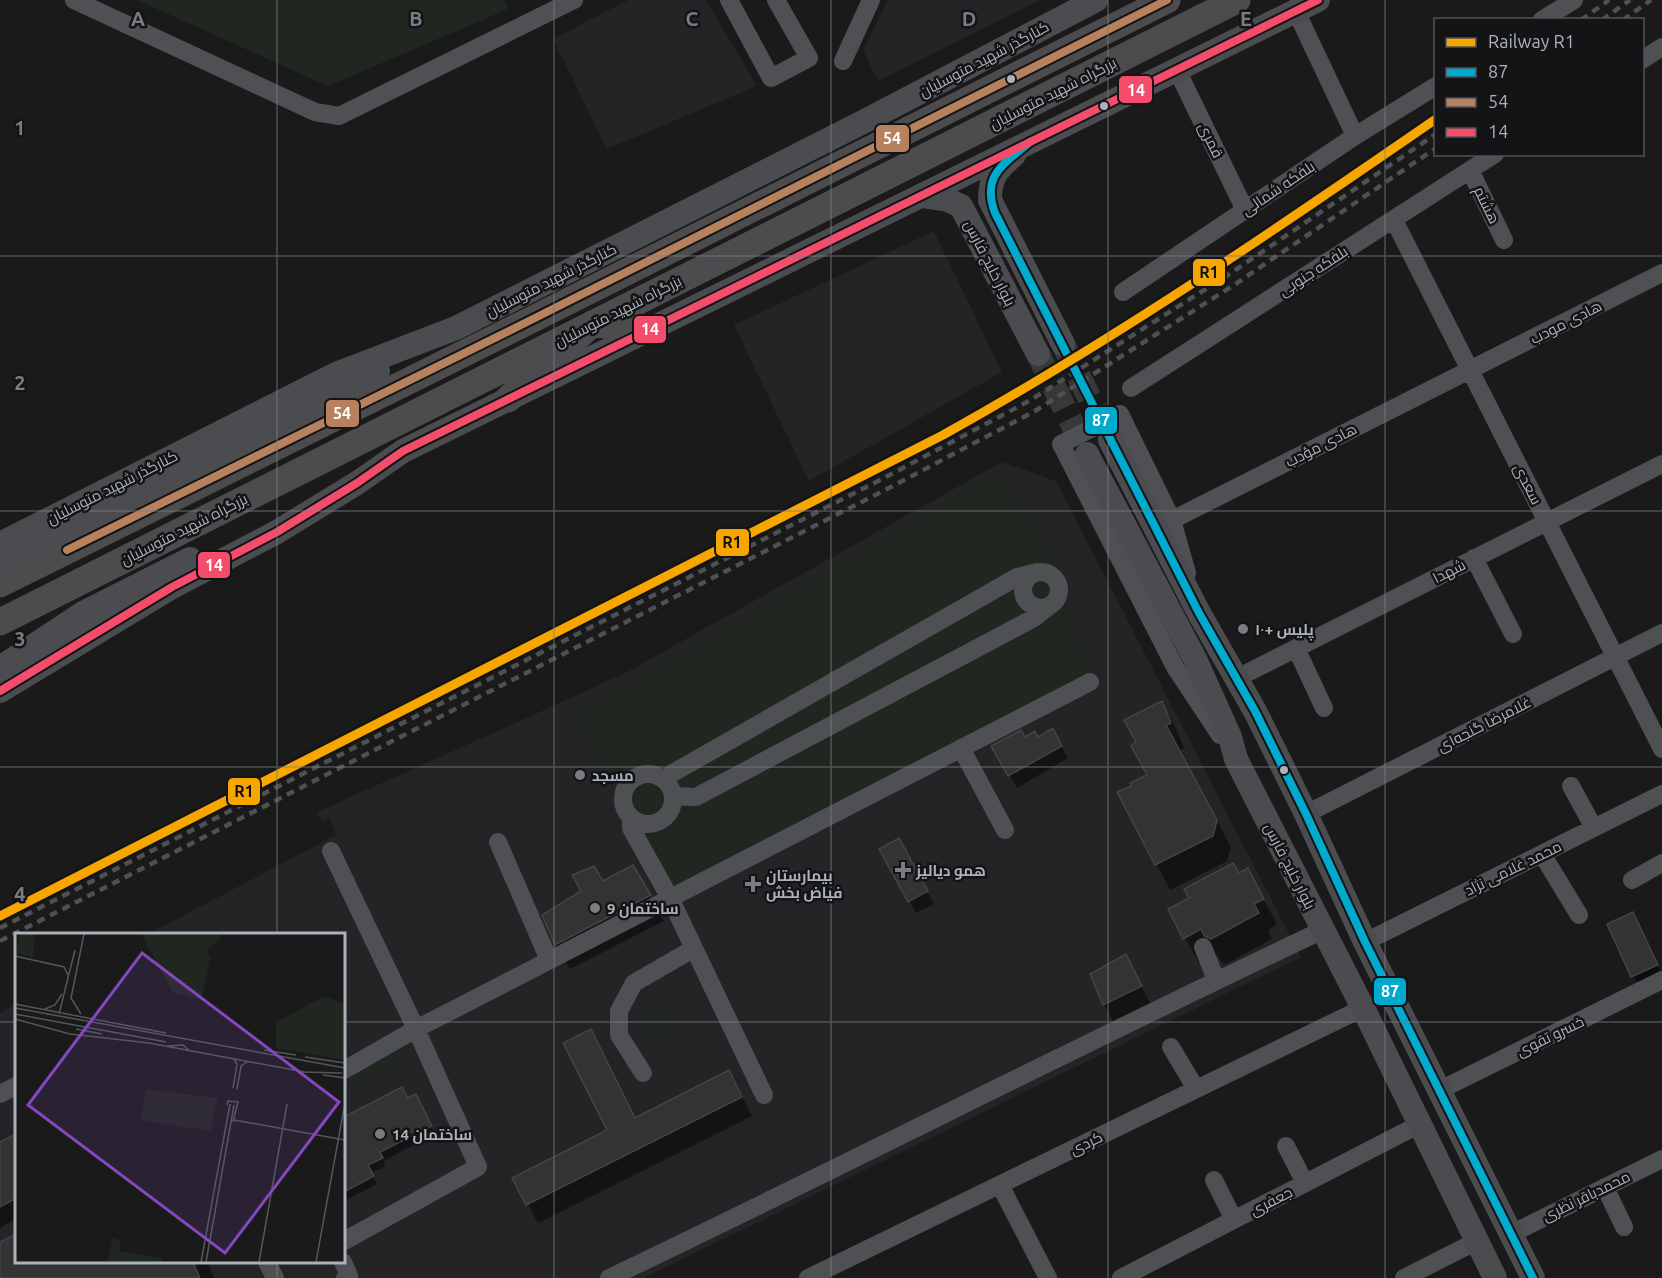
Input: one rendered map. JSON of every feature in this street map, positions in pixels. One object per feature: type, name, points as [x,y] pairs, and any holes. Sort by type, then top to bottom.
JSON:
[{"type":"highway","name":"بزرگراه شهید متوسلیان","points":[[0,584],[1167,0]]},
{"type":"highway","name":"بزرگراه شهید متوسلیان","points":[[0,622],[1237,0]]},
{"type":"highway","points":[[508,399],[592,324],[652,328]]},
{"type":"main road","name":"کنارگذر شهید متوسلیان","points":[[0,544],[336,374],[456,328],[873,117],[1096,0]]},
{"type":"main road","points":[[0,668],[83,614],[402,451],[1318,0]]},
{"type":"main road","name":"بلوار خلیج فارس","points":[[1030,142],[996,171],[990,186],[990,200],[1063,344]]},
{"type":"main road","name":"بلوار خلیج فارس","points":[[922,196],[948,200],[961,206],[1038,354]]},
{"type":"main road","points":[[0,564],[336,394],[456,328]]},
{"type":"main road","points":[[1110,440],[1199,613],[1237,678],[1306,814],[1365,942],[1533,1278]]},
{"type":"main road","points":[[0,691],[172,587],[277,532],[357,483],[402,451]]},
{"type":"main road","name":"بلوار خلیج فارس","points":[[1087,454],[1195,659],[1230,737],[1236,759],[1363,1008],[1495,1278]]},
{"type":"main road","points":[[0,649],[57,622],[83,614]]},
{"type":"street","points":[[74,0],[315,112],[339,116],[574,0]]},
{"type":"street","points":[[729,0],[771,78],[809,58],[776,0]]},
{"type":"street","points":[[843,61],[871,0]]},
{"type":"street","points":[[1545,18],[1574,0]]},
{"type":"street","points":[[1296,11],[1355,136]]},
{"type":"street","points":[[1644,59],[1662,47]]},
{"type":"street","name":"قمری","points":[[1177,70],[1245,210]]},
{"type":"street","name":"بلفکه شمالی","points":[[1123,292],[1355,136],[1434,87]]},
{"type":"street","name":"بلفکه جنوبی","points":[[1131,388],[1492,156]]},
{"type":"street","name":"هشتم","points":[[1470,170],[1504,240]]},
{"type":"street","name":"سعدی","points":[[1394,220],[1662,749]]},
{"type":"street","name":"هادی مودب","points":[[1470,370],[1662,273]]},
{"type":"street","name":"هادی مؤدب","points":[[1172,520],[1470,370]]},
{"type":"street","points":[[1199,613],[1172,520],[1120,414],[1061,444],[1175,667],[1236,759]]},
{"type":"street","name":"شهدا","points":[[1237,678],[1662,464]]},
{"type":"street","points":[[1474,558],[1513,634]]},
{"type":"street","points":[[1036,572],[1031,574],[1024,584],[1024,595],[1026,600],[1035,607],[1048,607]]},
{"type":"street","points":[[1048,607],[1023,624],[696,797],[669,788],[650,774],[642,775],[628,783],[622,798],[623,806],[631,819],[640,824],[648,825],[664,819],[672,804],[669,788],[671,774],[1017,577],[1036,572],[1049,573],[1058,582],[1059,594],[1057,600],[1048,607]]},
{"type":"street","name":"غلامرضا گنجه‌ای","points":[[1306,814],[1662,633]]},
{"type":"street","points":[[1296,648],[1324,708]]},
{"type":"street","points":[[345,1069],[416,1029],[1090,682]]},
{"type":"street","points":[[961,748],[1005,830]]},
{"type":"street","points":[[1571,786],[1594,828]]},
{"type":"street","name":"محمد غلامی نژاد","points":[[1365,942],[1662,794]]},
{"type":"street","points":[[631,819],[631,828],[670,898],[765,1095]]},
{"type":"street","points":[[498,842],[549,960]]},
{"type":"street","points":[[331,851],[416,1029],[478,1167],[345,1240]]},
{"type":"street","points":[[1542,854],[1579,915]]},
{"type":"street","points":[[1632,880],[1662,863]]},
{"type":"street","points":[[609,1278],[801,1186],[1216,980],[1323,930]]},
{"type":"street","points":[[1203,947],[1216,980]]},
{"type":"street","points":[[643,1073],[619,1035],[619,1011],[634,983],[693,949]]},
{"type":"street","name":"خسرو تقوی","points":[[1438,1091],[1662,980]]},
{"type":"street","name":"کردی","points":[[808,1278],[1363,1008]]},
{"type":"street","points":[[1171,1047],[1196,1089]]},
{"type":"street","points":[[0,1094],[15,1086]]},
{"type":"street","name":"جعفری","points":[[1121,1278],[1420,1124]]},
{"type":"street","points":[[1286,1146],[1305,1183]]},
{"type":"street","name":"محمدباقر نظری","points":[[1511,1234],[1662,1159]]},
{"type":"street","points":[[1214,1180],[1234,1220]]},
{"type":"street","points":[[1000,1185],[1048,1278]]},
{"type":"street","points":[[1605,1187],[1624,1227]]},
{"type":"street","points":[[1404,1278],[1477,1241]]},
{"type":"street","points":[[268,1263],[275,1278]]},
{"type":"street","points":[[343,1263],[349,1276],[345,1278]]},
{"type":"shaded area","points":[[137,0],[504,0],[508,9],[328,86]]},
{"type":"shaded area","points":[[628,0],[706,0],[757,86],[607,149],[553,39]]},
{"type":"shaded area","points":[[888,0],[1040,0],[878,81],[864,48]]},
{"type":"shaded area","points":[[934,231],[1002,372],[809,481],[734,325]]},
{"type":"shaded area","name":"بیمارستان فیاض بخش","points":[[1002,462],[1056,481],[1301,957],[644,1278],[0,1278],[0,1013],[15,1005],[15,1263],[345,1263],[345,933],[150,933],[336,835],[329,818],[322,822],[317,812],[629,671]]},
{"type":"shaded area","points":[[999,470],[1045,540],[1090,682],[670,898],[575,715]]},
{"type":"shaded area","points":[[655,1010],[664,1014],[668,1023],[664,1032],[655,1036],[646,1032],[642,1023],[646,1014]]},
{"type":"shaded area","points":[[398,1050],[404,1056],[355,1084],[350,1082],[348,1077]]},
{"type":"building","points":[[1162,701],[1171,723],[1166,725],[1217,820],[1213,836],[1155,865],[1117,792],[1132,786],[1130,783],[1147,775],[1131,746],[1136,742],[1124,720]]},
{"type":"building","points":[[1053,728],[1062,746],[1008,776],[991,746],[1021,730],[1025,737],[1035,731],[1038,737]]},
{"type":"building","name":"همو دیالیز","points":[[899,838],[928,891],[908,902],[879,849]]},
{"type":"building","points":[[1233,863],[1239,873],[1248,868],[1264,899],[1254,904],[1259,913],[1211,939],[1204,936],[1201,929],[1183,939],[1168,909],[1189,898],[1184,889]]},
{"type":"building","name":"ساختمان 9","points":[[633,865],[651,895],[555,945],[542,915],[581,891],[572,875],[594,866],[603,881]]},
{"type":"building","points":[[1633,912],[1658,965],[1631,977],[1607,924]]},
{"type":"building","points":[[1126,954],[1142,986],[1103,1005],[1090,974]]},
{"type":"building","points":[[591,1029],[635,1118],[729,1070],[742,1097],[526,1205],[512,1178],[607,1130],[563,1043]]},
{"type":"building","name":"ساختمان 14","points":[[402,1087],[408,1098],[416,1094],[432,1126],[380,1152],[383,1158],[368,1165],[374,1176],[345,1191],[345,1116]]},
{"type":"building","points":[[15,1134],[15,1199],[0,1207],[0,1142]]},
{"type":"building","points":[[15,1234],[15,1263],[193,1263],[200,1278],[0,1278],[0,1242]]},
{"type":"tunnel","points":[[1063,344],[1110,440]]},
{"type":"tunnel","points":[[1038,354],[1087,454]]},
{"type":"railway","points":[[1584,18],[1609,0]]},
{"type":"railway","points":[[1605,18],[1630,0]]},
{"type":"railway","points":[[1626,18],[1651,0]]},
{"type":"railway","points":[[0,916],[943,435],[1132,323],[1434,120]]},
{"type":"railway","points":[[0,928],[882,479],[1029,401],[1228,275],[1434,135]]},
{"type":"railway","points":[[16,933],[887,489],[1035,411],[1234,285],[1434,149]]},
{"type":"railway","points":[[0,941],[15,933]]},
{"type":"rail line","name":"R1","points":[[0,916],[943,435],[1132,323],[1434,120]]},
{"type":"transit line","name":"54","points":[[67,550],[1167,0]]},
{"type":"transit line","name":"14","points":[[0,691],[172,587],[277,532],[357,483],[403,451],[1318,0]]},
{"type":"transit line","name":"87","points":[[1030,142],[1004,164],[993,180],[991,200],[995,213],[1199,613],[1255,711],[1365,942],[1533,1278]]},
{"type":"place","name":"پلیس +۱۰","points":[[1243,629]]},
{"type":"place","name":"مسجد","points":[[580,775]]},
{"type":"place","name":"همو دیالیز","points":[[903,870]]},
{"type":"place","name":"بیمارستان فیاض بخش","points":[[753,884]]},
{"type":"place","name":"ساختمان 9","points":[[595,908]]},
{"type":"place","name":"ساختمان 14","points":[[380,1134]]}]
